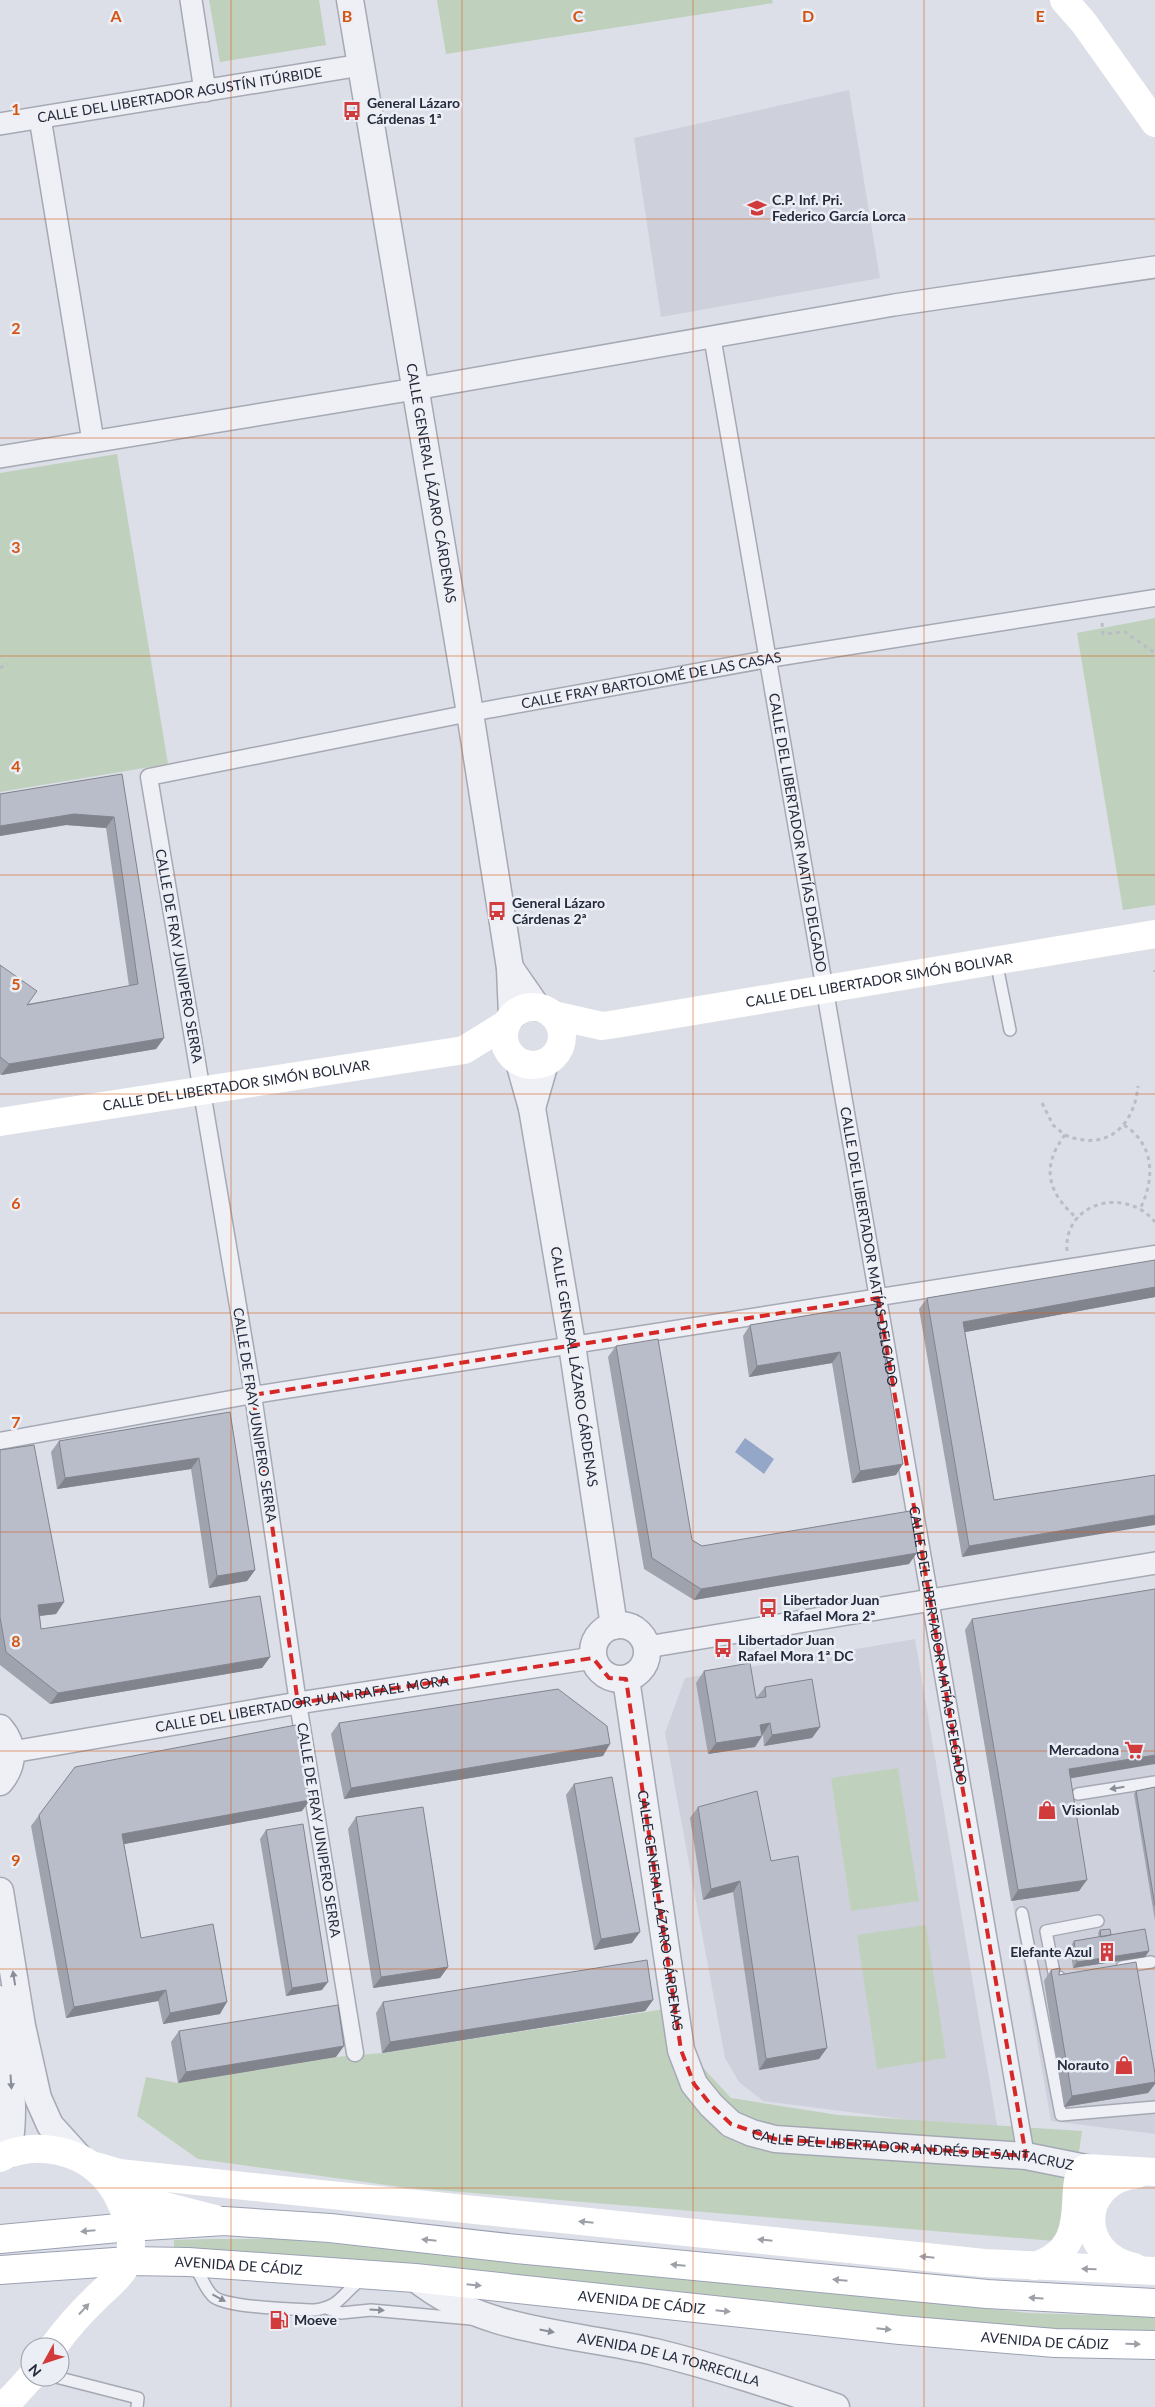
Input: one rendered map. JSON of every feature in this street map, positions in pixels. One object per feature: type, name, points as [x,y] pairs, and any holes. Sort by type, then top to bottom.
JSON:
[{"type":"main road","points":[[1064,0],[1084,23],[1155,123]]},
{"type":"main road","name":"CALLE DEL LIBERTADOR SIMÓN BOLIVAR","points":[[471,1047],[534,1058],[602,1026],[1155,934]]},
{"type":"main road","points":[[519,1010],[545,1011],[562,1032],[534,1058],[504,1041],[509,1020],[519,1010]]},
{"type":"main road","name":"CALLE DEL LIBERTADOR SIMÓN BOLIVAR","points":[[545,1011],[602,1026]]},
{"type":"main road","name":"CALLE DEL LIBERTADOR SIMÓN BOLIVAR","points":[[0,1122],[454,1052],[471,1047],[509,1020]]},
{"type":"main road","points":[[4,2156],[36,2149],[58,2150],[119,2174],[1034,2266],[1152,2271]]},
{"type":"main road","points":[[86,2161],[116,2190],[130,2197],[224,2221]]},
{"type":"main road","points":[[1034,2266],[1054,2258],[1064,2247],[1077,2215],[1098,2176],[1088,2168]]},
{"type":"main road","name":"CALLE DEL LIBERTADOR ANDRÉS DE SANTACRUZ","points":[[1088,2168],[1149,2172]]},
{"type":"main road","points":[[1085,2201],[1122,2177],[1149,2172]]},
{"type":"main road","points":[[62,2337],[88,2306],[111,2284],[129,2261],[131,2241],[129,2227],[116,2190]]},
{"type":"main road","points":[[1085,2201],[1095,2241],[1103,2252],[1116,2261],[1152,2271]]},
{"type":"main road","points":[[0,2239],[129,2227],[224,2221],[330,2228],[516,2249],[1023,2297],[1155,2303]]},
{"type":"main road","points":[[516,2249],[589,2246],[652,2228]]},
{"type":"main road","name":"AVENIDA DE CÁDIZ","points":[[0,2270],[129,2261],[188,2262],[415,2278],[910,2331],[1055,2343],[1155,2345]]},
{"type":"main road","points":[[0,2407],[12,2398],[21,2387]]},
{"type":"street","points":[[190,0],[205,91]]},
{"type":"street","name":"CALLE GENERAL LÁZARO CÁRDENAS","points":[[350,0],[470,713],[510,968],[509,1020]]},
{"type":"street","name":"CALLE DEL LIBERTADOR AGUSTÍN ITÚRBIDE","points":[[0,124],[361,65]]},
{"type":"street","points":[[40,118],[93,441]]},
{"type":"street","points":[[0,456],[415,389],[894,305],[1155,267]]},
{"type":"street","name":"CALLE DEL LIBERTADOR MATÍAS DELGADO","points":[[712,336],[930,1600],[1017,2156]]},
{"type":"street","name":"CALLE FRAY BARTOLOMÉ DE LAS CASAS","points":[[149,777],[470,713],[768,659],[1155,598]]},
{"type":"street","name":"CALLE DE FRAY JUNIPERO SERRA","points":[[149,777],[253,1395],[298,1703],[355,2054]]},
{"type":"street","name":"CALLE GENERAL LÁZARO CÁRDENAS","points":[[510,968],[545,1011]]},
{"type":"street","name":"CALLE GENERAL LÁZARO CÁRDENAS","points":[[534,1058],[532,1108],[572,1345],[614,1626]]},
{"type":"street","points":[[0,1441],[253,1395],[1155,1254]]},
{"type":"street","points":[[647,1647],[1155,1563]]},
{"type":"street","points":[[623,1625],[639,1632],[647,1647],[647,1656],[640,1671],[626,1679],[609,1678],[596,1666],[593,1658],[595,1641],[600,1634],[614,1626],[623,1625]]},
{"type":"street","name":"CALLE DEL LIBERTADOR JUAN RAFAEL MORA","points":[[12,1752],[298,1703],[593,1658]]},
{"type":"street","name":"CALLE GENERAL LÁZARO CÁRDENAS","points":[[626,1679],[681,2050],[694,2084],[711,2105],[732,2124]]},
{"type":"street","points":[[0,1728],[8,1740],[12,1752],[11,1763],[0,1782]]},
{"type":"street","points":[[0,1891],[22,2026],[38,2098],[50,2125],[86,2161]]},
{"type":"street","points":[[1,2014],[12,2098],[13,2126],[4,2156]]},
{"type":"street","name":"CALLE DEL LIBERTADOR ANDRÉS DE SANTACRUZ","points":[[732,2124],[775,2139],[1017,2156],[1088,2168]]},
{"type":"street","points":[[1017,2156],[1060,2175],[1085,2201]]},
{"type":"street","name":"AVENIDA DE LA TORRECILLA","points":[[415,2278],[440,2296],[499,2322],[652,2352],[693,2362],[836,2407]]},
{"type":"lane","points":[[996,961],[1010,1030]]},
{"type":"lane","points":[[1078,1794],[1155,1782]]},
{"type":"lane","points":[[1022,1913],[1061,2115],[1155,2107]]},
{"type":"lane","points":[[1074,1975],[1055,1978],[1046,1931],[1098,1921]]},
{"type":"lane","points":[[1112,1968],[1151,1962]]},
{"type":"lane","points":[[188,2262],[194,2267],[206,2289],[215,2298],[229,2303],[315,2310],[329,2309],[342,2312],[371,2310],[499,2322]]},
{"type":"lane","points":[[329,2309],[368,2275]]},
{"type":"lane","points":[[70,2381],[138,2398],[137,2407]]},
{"type":"path","points":[[1099,607],[1103,634],[1125,632],[1155,653]]},
{"type":"path","points":[[0,668],[8,664]]},
{"type":"path","points":[[1042,1103],[1053,1125],[1065,1135],[1083,1140],[1107,1138],[1124,1125],[1136,1104],[1138,1086]]},
{"type":"path","points":[[1124,1125],[1143,1139],[1150,1151],[1154,1167],[1149,1197],[1140,1209]]},
{"type":"path","points":[[1065,1135],[1056,1147],[1051,1160],[1052,1188],[1057,1198],[1078,1219]]},
{"type":"path","points":[[1069,1268],[1067,1242],[1071,1229],[1078,1219],[1094,1206],[1111,1201],[1133,1205],[1148,1214],[1155,1222]]},
{"type":"highlighted area","points":[[878,1298],[1026,2156],[775,2139],[731,2124],[711,2105],[694,2084],[681,2050],[626,1679],[609,1678],[593,1658],[298,1703],[253,1395]]},
{"type":"shaded area","name":"C.P. Inf. Pri. Federico García Lorca","points":[[849,90],[880,278],[661,317],[634,138]]},
{"type":"shaded area","points":[[1155,1599],[1155,2134],[1051,2121],[965,1630]]},
{"type":"shaded area","points":[[915,1639],[998,2131],[763,2101],[739,2082],[725,2058],[665,1733],[685,1678]]},
{"type":"green space","points":[[209,0],[319,0],[326,45],[220,62]]},
{"type":"green space","points":[[437,0],[772,0],[773,3],[446,54]]},
{"type":"green space","points":[[117,454],[168,764],[0,792],[0,473]]},
{"type":"green space","points":[[1155,618],[1155,905],[1123,910],[1077,633]]},
{"type":"green space","points":[[898,1768],[919,1901],[851,1911],[831,1778]]},
{"type":"green space","points":[[926,1925],[946,2058],[877,2069],[857,1935]]},
{"type":"green space","points":[[684,2006],[694,2058],[731,2098],[838,2115],[1082,2131],[1066,2242],[401,2187],[198,2159],[137,2116],[146,2077],[178,2083],[336,2057],[382,2053]]},
{"type":"green space","points":[[280,2239],[435,2252],[1029,2313],[1155,2317],[1155,2331],[1088,2331],[981,2324],[729,2300],[436,2266],[174,2251],[174,2240]]},
{"type":"water","points":[[745,1438],[774,1459],[764,1474],[735,1452]]},
{"type":"building","points":[[122,774],[164,1038],[9,1064],[0,1057],[0,965],[37,991],[27,1005],[138,984],[114,817],[74,814],[0,826],[0,794]]},
{"type":"building","points":[[1155,1260],[1155,1287],[963,1322],[994,1500],[1155,1475],[1155,1515],[969,1546],[927,1298]]},
{"type":"building","points":[[876,1304],[903,1464],[860,1471],[840,1352],[757,1366],[750,1325]]},
{"type":"building","points":[[658,1339],[692,1540],[702,1546],[910,1511],[917,1553],[701,1589],[652,1558],[616,1346]]},
{"type":"building","points":[[230,1412],[255,1570],[217,1576],[199,1458],[65,1478],[59,1441]]},
{"type":"building","points":[[34,1445],[64,1602],[38,1605],[41,1629],[260,1596],[270,1657],[58,1693],[6,1652],[0,1617],[0,1450]]},
{"type":"building","points":[[1155,1589],[1155,1755],[1069,1769],[1087,1880],[1018,1890],[972,1619]]},
{"type":"building","points":[[750,1663],[756,1698],[766,1697],[765,1687],[812,1679],[820,1727],[772,1735],[770,1723],[760,1725],[762,1736],[716,1743],[704,1671]]},
{"type":"building","points":[[558,1689],[607,1726],[610,1744],[351,1788],[339,1723]]},
{"type":"building","points":[[296,1725],[310,1800],[122,1834],[141,1938],[213,1924],[227,2002],[170,2013],[166,1990],[74,2007],[39,1815],[75,1767]]},
{"type":"building","points":[[612,1777],[640,1932],[601,1939],[574,1784]]},
{"type":"building","points":[[1155,1787],[1155,1906],[1136,1791]]},
{"type":"building","points":[[757,1791],[771,1861],[798,1856],[827,2048],[766,2059],[740,1881],[711,1889],[698,1807]]},
{"type":"building","points":[[423,1807],[448,1967],[381,1977],[356,1817]]},
{"type":"building","points":[[303,1824],[328,1982],[292,1988],[266,1830]]},
{"type":"building","points":[[1110,1929],[1111,1935],[1101,1937],[1100,1930]]},
{"type":"building","name":"Elefante Azul","points":[[1145,1929],[1149,1951],[1077,1962],[1074,1941]]},
{"type":"building","points":[[647,1960],[653,2000],[390,2042],[383,2002]]},
{"type":"building","points":[[1136,1962],[1155,2082],[1072,2096],[1051,1970],[1060,1968],[1059,1975]]},
{"type":"building","points":[[338,2005],[344,2046],[186,2072],[179,2031]]},
{"type":"place","name":"General Lázaro Cárdenas 1ª","points":[[352,111]]},
{"type":"place","name":"C.P. Inf. Pri. Federico García Lorca","points":[[757,208]]},
{"type":"place","name":"General Lázaro Cárdenas 2ª","points":[[497,911]]},
{"type":"place","name":"Libertador Juan Rafael Mora 2ª","points":[[768,1608]]},
{"type":"place","name":"Libertador Juan Rafael Mora 1ª DC","points":[[723,1648]]},
{"type":"place","name":"Mercadona","points":[[1134,1750]]},
{"type":"place","name":"Visionlab","points":[[1047,1810]]},
{"type":"place","name":"Elefante Azul","points":[[1107,1952]]},
{"type":"place","name":"Norauto","points":[[1124,2065]]},
{"type":"place","name":"Moeve","points":[[279,2320]]}]
